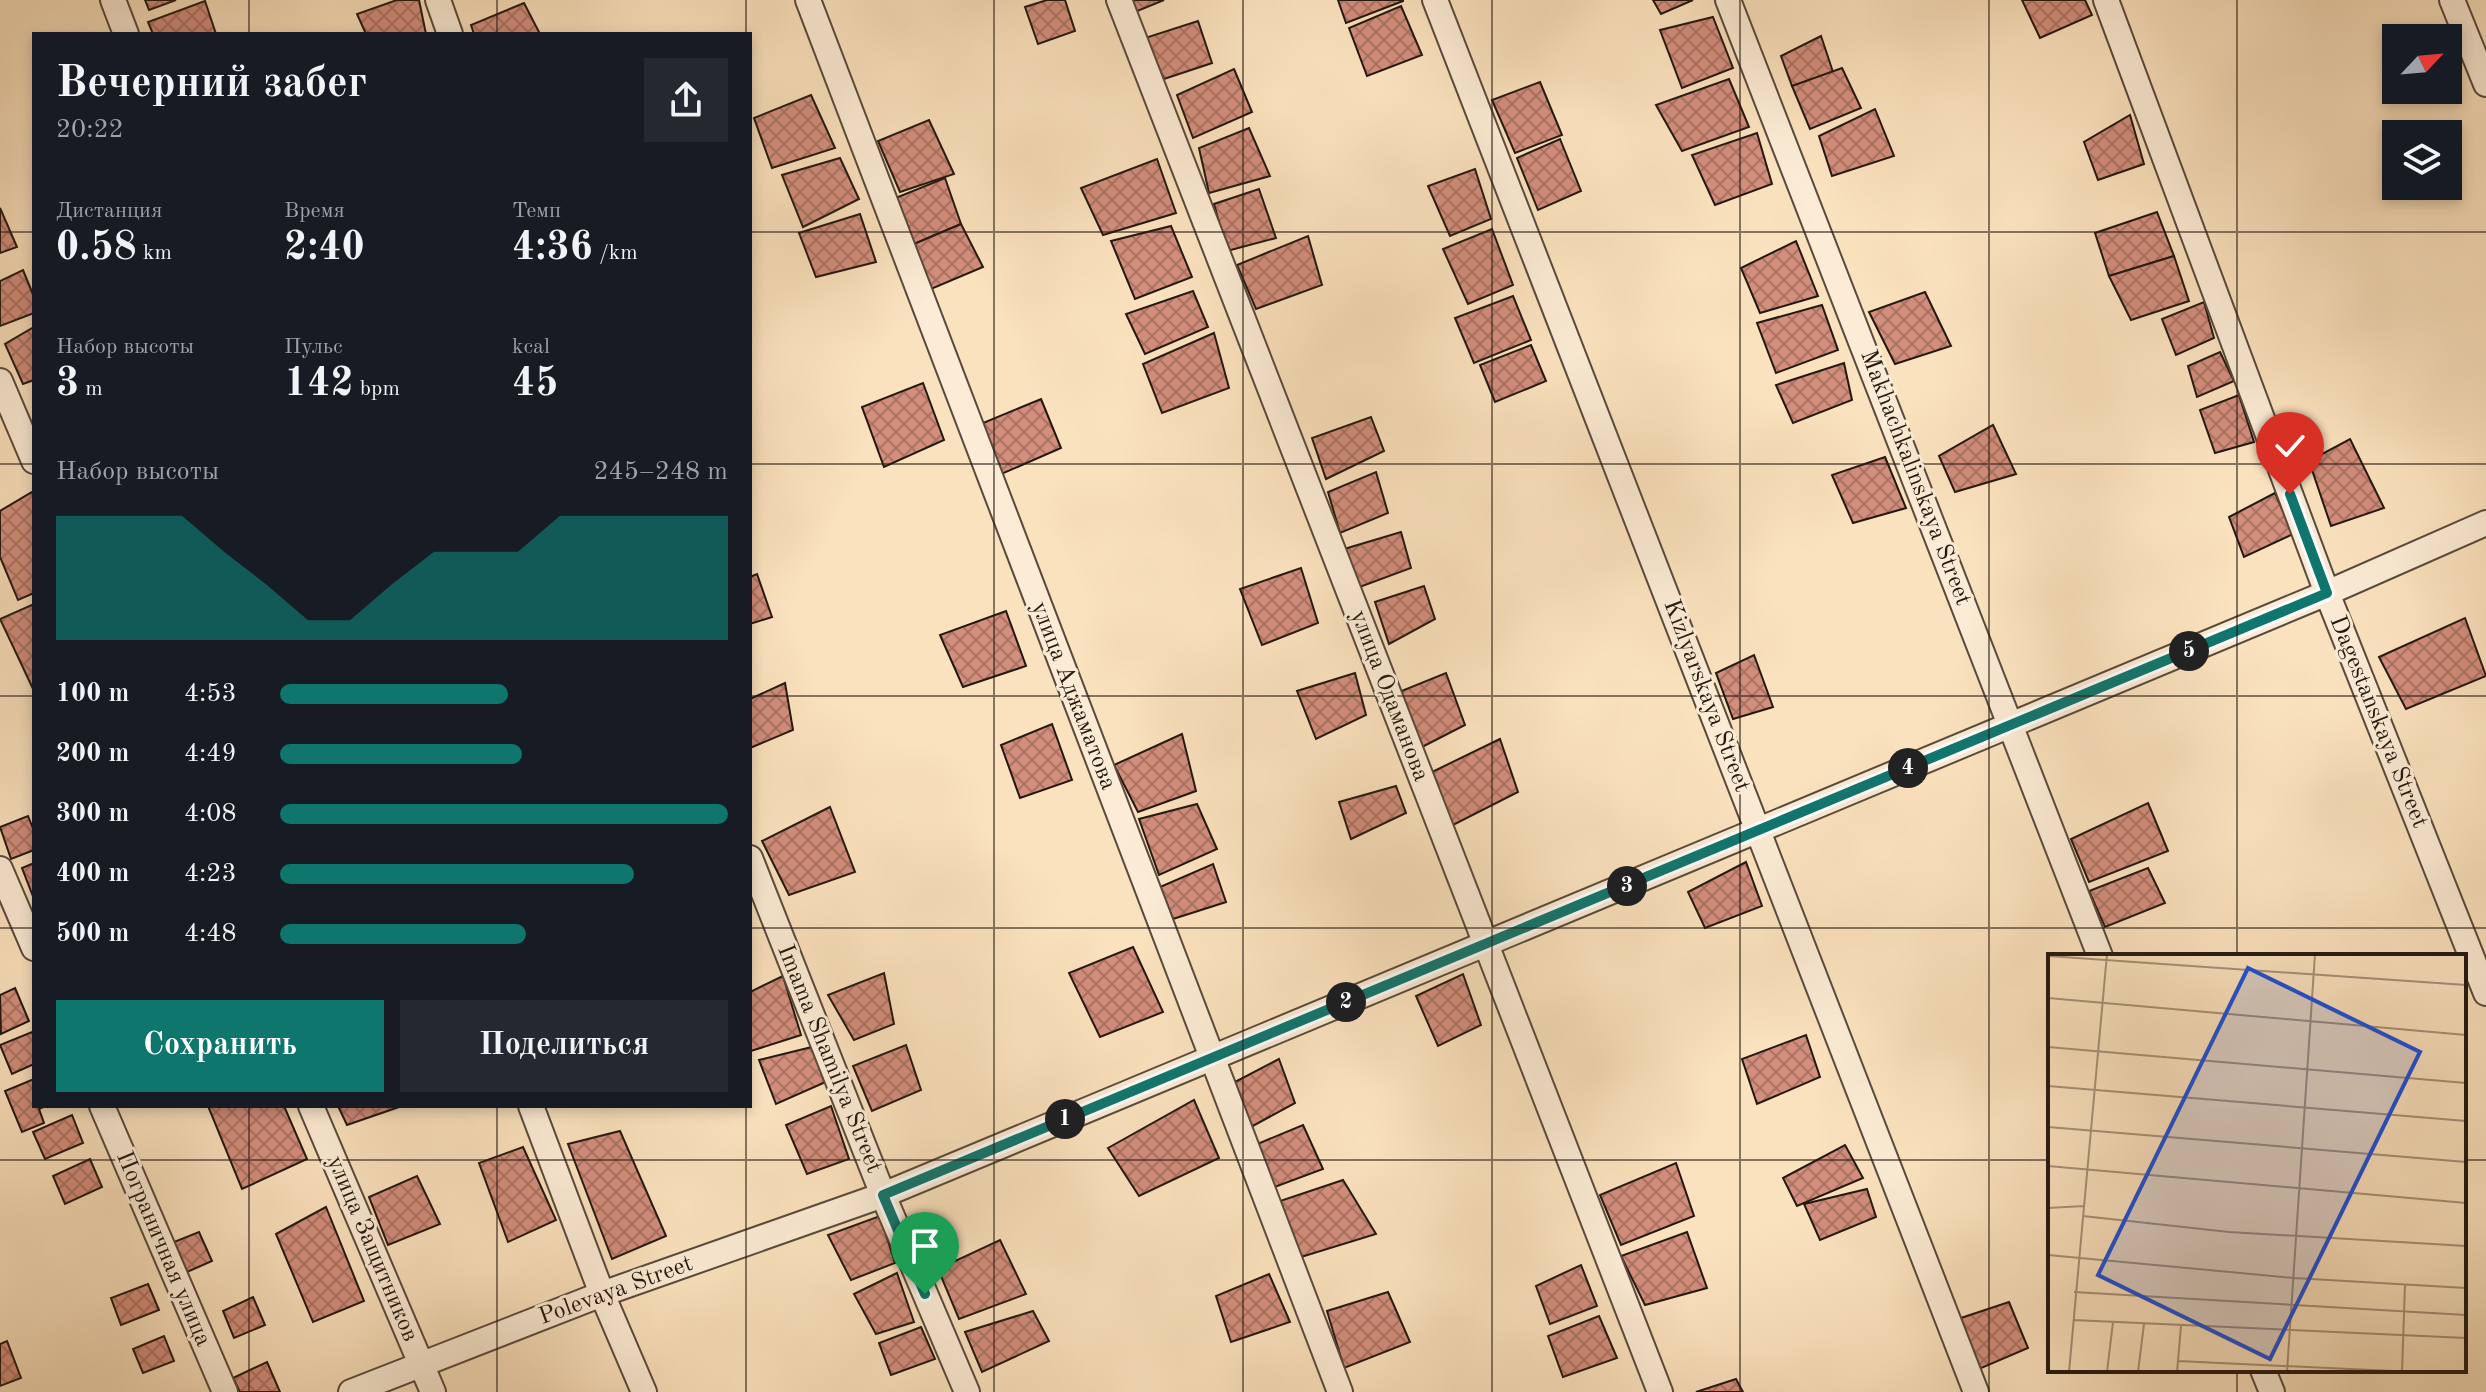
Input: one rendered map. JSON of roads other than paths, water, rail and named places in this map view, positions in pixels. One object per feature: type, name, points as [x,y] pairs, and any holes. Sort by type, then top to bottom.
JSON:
[{"type":"street","points":[[113,0],[125,32]]},
{"type":"street","points":[[438,0],[449,32]]},
{"type":"street","name":"улица Аджаматова","points":[[808,0],[1340,1392]]},
{"type":"street","name":"улица Одаманова","points":[[1119,0],[1660,1392]]},
{"type":"street","name":"Kizlyarskaya Street","points":[[1435,0],[1976,1392]]},
{"type":"street","name":"Makhachkalinskaya Street","points":[[1728,0],[2099,954]]},
{"type":"street","name":"Dagestanskaya Street","points":[[2106,0],[2327,593],[2486,993]]},
{"type":"street","points":[[2452,0],[2486,84]]},
{"type":"street","points":[[0,381],[32,456]]},
{"type":"street","name":"Polevaya Street","points":[[351,1392],[602,1294],[883,1195],[2327,593],[2486,523]]},
{"type":"street","name":"Imama Shamilya Street","points":[[752,863],[883,1195],[967,1392]]},
{"type":"street","points":[[0,869],[32,943]]},
{"type":"street","name":"Пограничная улица","points":[[103,1108],[225,1392]]},
{"type":"street","name":"улица Защитников","points":[[312,1108],[433,1392]]},
{"type":"street","points":[[532,1108],[602,1294],[644,1392]]},
{"type":"street","points":[[2264,1372],[2272,1392]]}]
